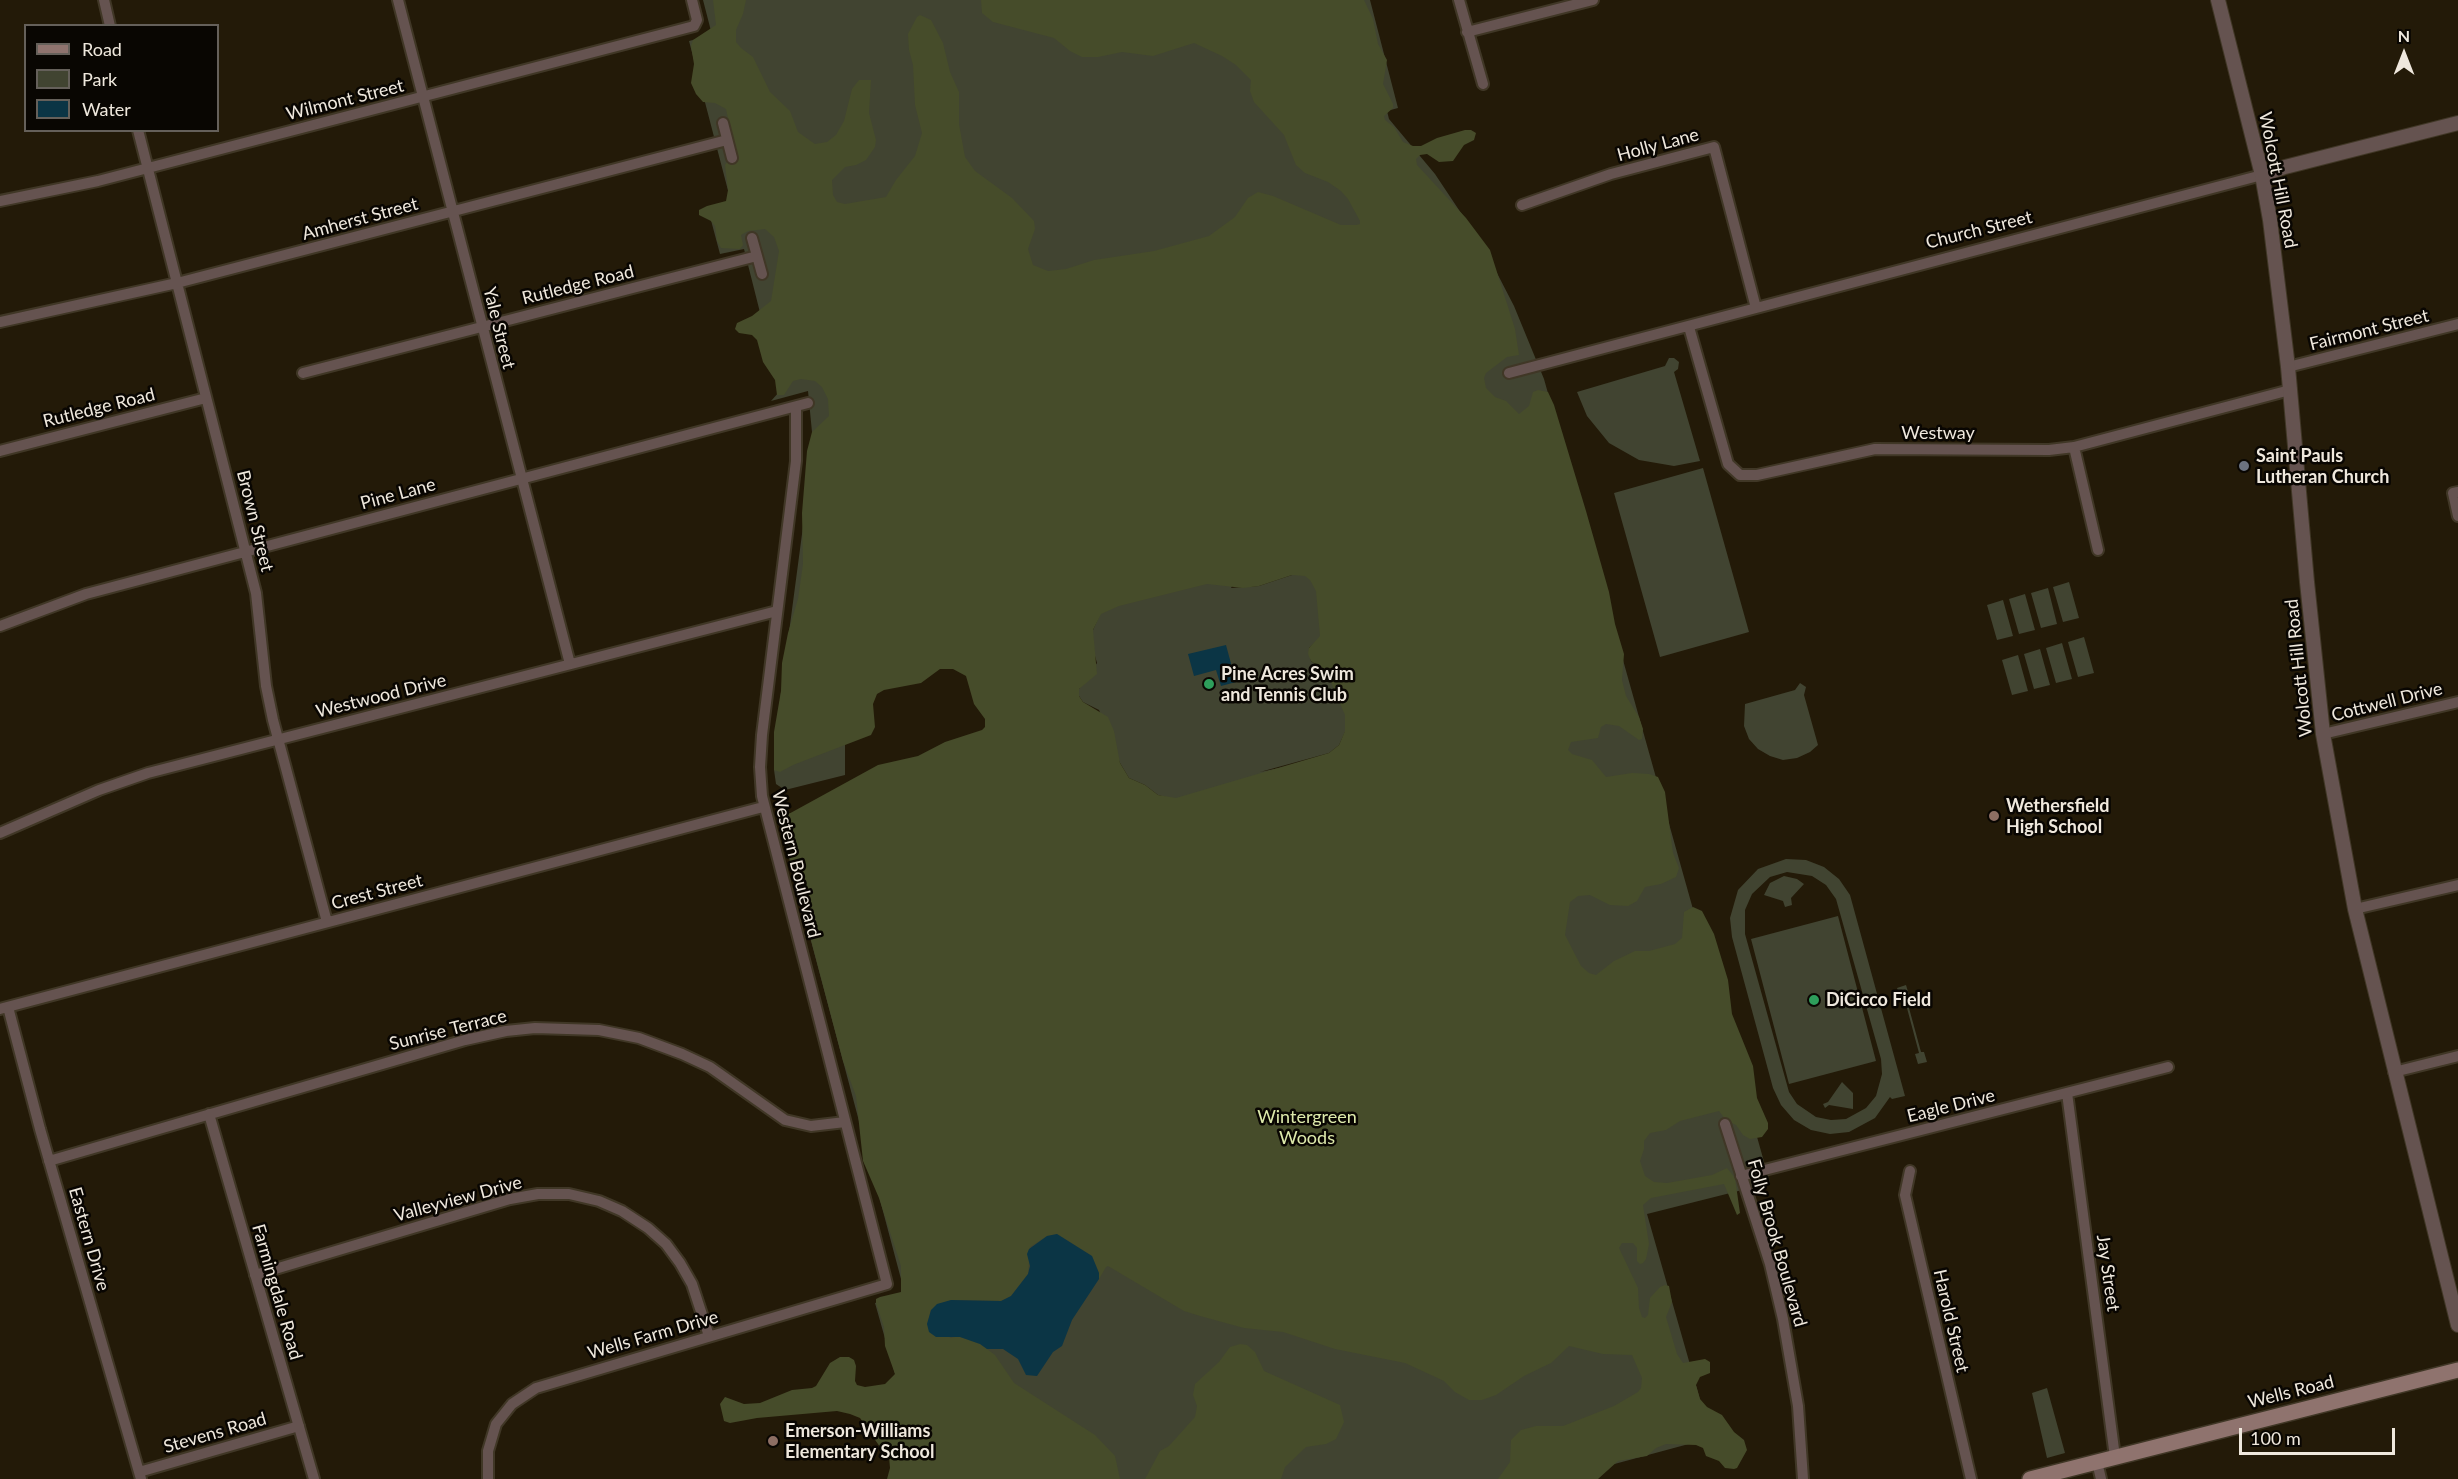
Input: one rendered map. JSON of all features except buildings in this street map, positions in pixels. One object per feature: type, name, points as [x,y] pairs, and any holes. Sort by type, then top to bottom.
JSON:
[{"type":"main road","name":"Wells Road","points":[[2030,1479],[2458,1370]]},
{"type":"street","points":[[104,0],[110,24]]},
{"type":"street","name":"Yale Street","points":[[398,0],[570,664]]},
{"type":"street","name":"Wilmont Street","points":[[0,201],[147,168],[697,24],[692,0]]},
{"type":"street","points":[[1459,0],[1483,84]]},
{"type":"street","points":[[1467,32],[1593,0]]},
{"type":"street","name":"Wolcott Hill Road","points":[[2218,0],[2262,175],[2276,259],[2324,734],[2355,909],[2458,1325]]},
{"type":"street","points":[[723,123],[732,158]]},
{"type":"street","name":"Church Street","points":[[1509,373],[2458,123]]},
{"type":"street","name":"Brown Street","points":[[138,132],[258,600],[266,686],[278,740],[327,922]]},
{"type":"street","name":"Amherst Street","points":[[0,322],[177,283],[727,140]]},
{"type":"street","name":"Holly Lane","points":[[1522,205],[1611,174],[1714,147],[1756,308]]},
{"type":"street","points":[[752,238],[762,274]]},
{"type":"street","name":"Rutledge Road","points":[[303,373],[757,256]]},
{"type":"street","name":"Fairmont Street","points":[[2288,368],[2458,324]]},
{"type":"street","name":"Westway","points":[[1689,327],[1728,464],[1740,476],[1757,475],[1875,449],[2049,450],[2074,447],[2290,390]]},
{"type":"street","name":"Rutledge Road","points":[[0,451],[206,398]]},
{"type":"street","name":"Pine Lane","points":[[0,626],[86,594],[808,403]]},
{"type":"street","name":"Western Boulevard","points":[[796,406],[796,461],[760,753],[763,807],[886,1284]]},
{"type":"street","points":[[2074,447],[2098,550]]},
{"type":"street","points":[[2458,492],[2453,493],[2458,516]]},
{"type":"street","name":"Westwood Drive","points":[[0,833],[130,779],[777,610]]},
{"type":"street","name":"Cottwell Drive","points":[[2324,734],[2458,702]]},
{"type":"street","name":"Crest Street","points":[[4,1008],[763,807]]},
{"type":"street","points":[[2355,909],[2458,885]]},
{"type":"street","name":"Eastern Drive","points":[[4,1008],[140,1475]]},
{"type":"street","name":"Sunrise Terrace","points":[[49,1161],[476,1037],[516,1029],[555,1027],[599,1030],[625,1035],[682,1054],[717,1071],[773,1112],[795,1123],[811,1126],[845,1122]]},
{"type":"street","points":[[2394,1072],[2458,1056]]},
{"type":"street","name":"Eagle Drive","points":[[1741,1176],[2168,1067]]},
{"type":"street","name":"Jay Street","points":[[2067,1093],[2115,1457]]},
{"type":"street","name":"Farmingdale Road","points":[[208,1114],[314,1479]]},
{"type":"street","name":"Folly Brook Boulevard","points":[[1725,1124],[1770,1264],[1798,1406],[1803,1479]]},
{"type":"street","name":"Harold Street","points":[[1910,1171],[1905,1195],[1971,1479]]},
{"type":"street","name":"Valleyview Drive","points":[[255,1275],[510,1199],[543,1194],[569,1194],[592,1199],[617,1209],[641,1223],[661,1239],[677,1258],[689,1278],[709,1336]]},
{"type":"street","name":"Wells Farm Drive","points":[[488,1479],[487,1456],[494,1428],[507,1408],[526,1393],[547,1383],[886,1284]]},
{"type":"street","name":"Stevens Road","points":[[140,1475],[299,1426]]},
{"type":"street","points":[[2097,1462],[2101,1479]]},
{"type":"green space","name":"Wintergreen Woods","points":[[703,0],[1370,0],[1398,108],[1387,111],[1389,119],[1435,174],[1483,246],[1514,306],[1544,379],[1770,1183],[1647,1214],[1711,1438],[1570,1476],[1571,1479],[957,1479],[897,1381],[875,1303],[905,1294],[781,828],[782,821],[790,813],[1173,799],[1158,795],[1145,785],[1129,778],[1120,763],[1099,710],[1083,702],[1079,696],[1079,689],[1097,663],[1093,649],[1093,630],[1100,614],[855,678],[845,744],[845,775],[785,790],[776,784],[775,738],[811,466],[812,432],[808,391],[771,401],[779,392],[744,249],[720,254],[708,209],[731,202],[689,41],[712,35]],"holes":[[[1283,493],[1292,575],[1259,586],[1231,588]],[[1319,639],[1327,673],[1311,661],[1309,648]],[[1345,732],[1350,753],[1260,772],[1329,753],[1339,745]]]},
{"type":"green space","name":"Wintergreen Woods","points":[[713,0],[746,0],[736,30],[736,42],[753,57],[770,92],[790,111],[798,132],[815,144],[827,142],[836,135],[844,121],[852,89],[859,80],[871,80],[869,113],[876,140],[875,147],[866,160],[845,167],[832,180],[833,195],[837,202],[845,204],[886,197],[915,156],[922,133],[915,105],[913,65],[908,34],[920,15],[931,20],[943,43],[950,72],[959,92],[959,124],[965,157],[975,171],[1012,198],[1034,221],[1035,229],[1028,249],[1033,265],[1048,271],[1066,269],[1094,260],[1154,251],[1209,236],[1235,217],[1248,198],[1258,192],[1273,196],[1341,225],[1356,225],[1360,224],[1360,221],[1341,191],[1328,182],[1305,173],[1296,165],[1284,135],[1254,102],[1250,91],[1251,80],[1236,65],[1222,56],[1194,43],[1153,56],[1122,52],[1098,57],[1082,57],[1054,38],[993,22],[982,13],[981,0],[1364,0],[1373,19],[1378,44],[1387,60],[1383,84],[1393,108],[1384,116],[1385,120],[1394,127],[1403,142],[1421,146],[1437,138],[1465,130],[1476,133],[1474,140],[1464,145],[1453,161],[1439,162],[1427,154],[1420,155],[1416,159],[1417,165],[1466,218],[1490,250],[1515,329],[1519,355],[1507,357],[1486,373],[1484,378],[1486,388],[1495,397],[1506,401],[1519,414],[1529,406],[1533,392],[1538,390],[1548,392],[1554,405],[1609,592],[1624,654],[1622,680],[1626,696],[1639,717],[1643,729],[1642,739],[1639,740],[1619,726],[1606,724],[1601,727],[1598,738],[1571,742],[1568,750],[1572,754],[1592,760],[1606,777],[1632,773],[1658,777],[1665,792],[1673,853],[1679,868],[1676,877],[1661,884],[1645,887],[1637,901],[1628,906],[1610,905],[1590,895],[1578,896],[1570,902],[1565,935],[1581,966],[1589,973],[1596,975],[1614,961],[1635,951],[1649,951],[1675,944],[1682,938],[1684,912],[1693,907],[1702,911],[1714,934],[1728,980],[1732,1014],[1753,1066],[1757,1098],[1768,1123],[1768,1129],[1762,1137],[1750,1139],[1743,1135],[1736,1125],[1726,1120],[1719,1111],[1680,1121],[1666,1130],[1650,1133],[1644,1141],[1640,1161],[1645,1176],[1654,1182],[1667,1183],[1712,1175],[1727,1168],[1735,1178],[1740,1213],[1737,1215],[1724,1184],[1651,1198],[1643,1205],[1649,1244],[1646,1259],[1640,1264],[1637,1261],[1637,1248],[1633,1243],[1622,1243],[1619,1248],[1638,1288],[1642,1317],[1645,1318],[1648,1315],[1650,1298],[1660,1287],[1669,1286],[1672,1302],[1666,1317],[1677,1354],[1683,1363],[1705,1359],[1710,1362],[1710,1373],[1700,1377],[1696,1385],[1700,1399],[1707,1407],[1722,1415],[1734,1432],[1744,1440],[1747,1450],[1737,1468],[1725,1468],[1719,1461],[1706,1456],[1703,1448],[1696,1445],[1666,1444],[1656,1448],[1647,1456],[1618,1461],[1598,1479],[1498,1479],[1510,1462],[1511,1440],[1521,1430],[1536,1426],[1563,1426],[1614,1406],[1638,1392],[1642,1378],[1632,1355],[1603,1354],[1569,1346],[1551,1363],[1524,1376],[1496,1395],[1482,1400],[1469,1400],[1455,1392],[1444,1381],[1405,1363],[1335,1349],[1283,1332],[1244,1328],[1184,1311],[1108,1266],[1099,1279],[1092,1256],[1057,1234],[1047,1236],[1030,1247],[1028,1274],[1011,1296],[1001,1301],[951,1300],[931,1310],[927,1324],[951,1338],[958,1336],[980,1344],[995,1355],[1014,1383],[1095,1435],[1115,1456],[1120,1479],[887,1479],[890,1468],[889,1457],[860,1418],[850,1414],[837,1411],[757,1418],[730,1423],[724,1421],[720,1404],[725,1397],[744,1404],[760,1403],[792,1390],[812,1388],[816,1386],[830,1363],[840,1357],[849,1357],[854,1360],[857,1385],[865,1387],[885,1384],[895,1374],[885,1346],[884,1327],[876,1299],[901,1292],[901,1266],[879,1198],[863,1161],[856,1096],[843,1061],[793,872],[784,831],[785,816],[878,765],[918,756],[945,742],[982,730],[985,727],[985,719],[974,704],[966,676],[953,669],[940,669],[921,683],[884,690],[877,694],[873,704],[875,727],[871,735],[780,772],[774,770],[774,732],[781,691],[782,663],[798,599],[803,564],[802,513],[807,451],[812,432],[829,416],[828,399],[822,387],[815,381],[801,379],[793,381],[784,395],[777,395],[775,380],[763,362],[757,340],[752,335],[739,333],[735,329],[737,323],[752,316],[771,301],[779,251],[774,237],[765,229],[748,231],[741,235],[743,245],[740,249],[721,248],[717,241],[715,226],[711,221],[699,215],[699,210],[726,201],[728,190],[725,165],[735,152],[726,109],[715,103],[703,102],[691,83],[694,64],[691,46],[693,40],[716,25]],"holes":[[[1292,575],[1305,576],[1316,591],[1320,636],[1309,648],[1308,654],[1311,661],[1327,673],[1345,715],[1345,731],[1339,745],[1329,753],[1176,798],[1158,795],[1145,785],[1129,778],[1120,763],[1114,731],[1108,717],[1083,702],[1079,696],[1079,689],[1097,674],[1093,630],[1101,614],[1119,606],[1207,584],[1243,588],[1259,586]]]},
{"type":"green space","points":[[1669,358],[1674,358],[1679,362],[1678,369],[1674,372],[1700,461],[1674,466],[1639,460],[1609,443],[1587,416],[1577,392],[1665,366]]},
{"type":"green space","points":[[1703,468],[1749,632],[1660,657],[1614,493]]},
{"type":"green space","points":[[2069,582],[2079,618],[2063,622],[2053,587]]},
{"type":"green space","points":[[2048,588],[2057,624],[2041,628],[2031,593]]},
{"type":"green space","points":[[2025,594],[2035,630],[2019,634],[2009,599]]},
{"type":"green space","points":[[2003,600],[2013,636],[1997,640],[1987,605]]},
{"type":"green space","points":[[2084,637],[2094,673],[2078,677],[2068,642]]},
{"type":"green space","points":[[2062,643],[2072,679],[2056,683],[2046,648]]},
{"type":"green space","points":[[2040,649],[2050,685],[2034,689],[2024,654]]},
{"type":"green space","points":[[2018,655],[2028,691],[2012,695],[2002,660]]},
{"type":"green space","points":[[1800,683],[1806,687],[1804,695],[1818,745],[1797,758],[1783,760],[1770,756],[1758,749],[1749,739],[1744,726],[1745,704],[1795,690]]},
{"type":"green space","points":[[1786,859],[1806,860],[1824,867],[1839,879],[1850,895],[1905,1096],[1892,1099],[1890,1097],[1875,1118],[1849,1132],[1830,1134],[1811,1130],[1794,1120],[1781,1105],[1773,1088],[1732,937],[1730,918],[1738,890],[1758,869]],"holes":[[[1787,872],[1812,876],[1826,885],[1836,899],[1881,1059],[1882,1074],[1876,1096],[1866,1108],[1846,1119],[1831,1120],[1816,1117],[1797,1104],[1789,1092],[1745,934],[1745,910],[1752,894],[1770,877]]]},
{"type":"green space","points":[[1784,876],[1797,879],[1804,884],[1791,898],[1792,905],[1785,907],[1783,901],[1764,895],[1770,883]]},
{"type":"green space","name":"DiCicco Field","points":[[1838,916],[1876,1061],[1789,1084],[1751,939]]},
{"type":"green space","points":[[1906,985],[1909,995],[1906,997],[1921,1052],[1924,1052],[1927,1062],[1918,1064],[1915,1054],[1919,1053],[1904,997],[1900,998],[1897,988]]},
{"type":"green space","points":[[1842,1082],[1853,1093],[1853,1109],[1829,1105],[1825,1108],[1823,1104],[1828,1102]]},
{"type":"green space","points":[[1240,1344],[1247,1345],[1255,1352],[1264,1371],[1340,1405],[1344,1422],[1336,1439],[1326,1444],[1306,1447],[1285,1467],[1281,1479],[1145,1479],[1160,1451],[1169,1446],[1195,1417],[1197,1406],[1193,1395],[1195,1384],[1219,1362],[1230,1347]]},
{"type":"green space","points":[[2047,1388],[2065,1453],[2047,1458],[2032,1393]]},
{"type":"water","points":[[1226,645],[1236,682],[1221,686],[1216,670],[1194,676],[1188,654]]},
{"type":"water","points":[[1057,1234],[1092,1256],[1099,1279],[1072,1320],[1062,1346],[1053,1352],[1037,1376],[1026,1375],[1018,1359],[1003,1349],[987,1349],[960,1337],[936,1337],[929,1332],[927,1324],[931,1310],[937,1304],[951,1300],[1001,1301],[1011,1296],[1028,1274],[1029,1249],[1047,1236]]},
{"type":"place","name":"Saint Pauls Lutheran Church","points":[[2244,466]]},
{"type":"place","name":"Pine Acres Swim and Tennis Club","points":[[1209,684]]},
{"type":"place","name":"Wethersfield High School","points":[[1994,816]]},
{"type":"place","name":"DiCicco Field","points":[[1814,1000]]},
{"type":"place","name":"Emerson-Williams Elementary School","points":[[773,1441]]}]
